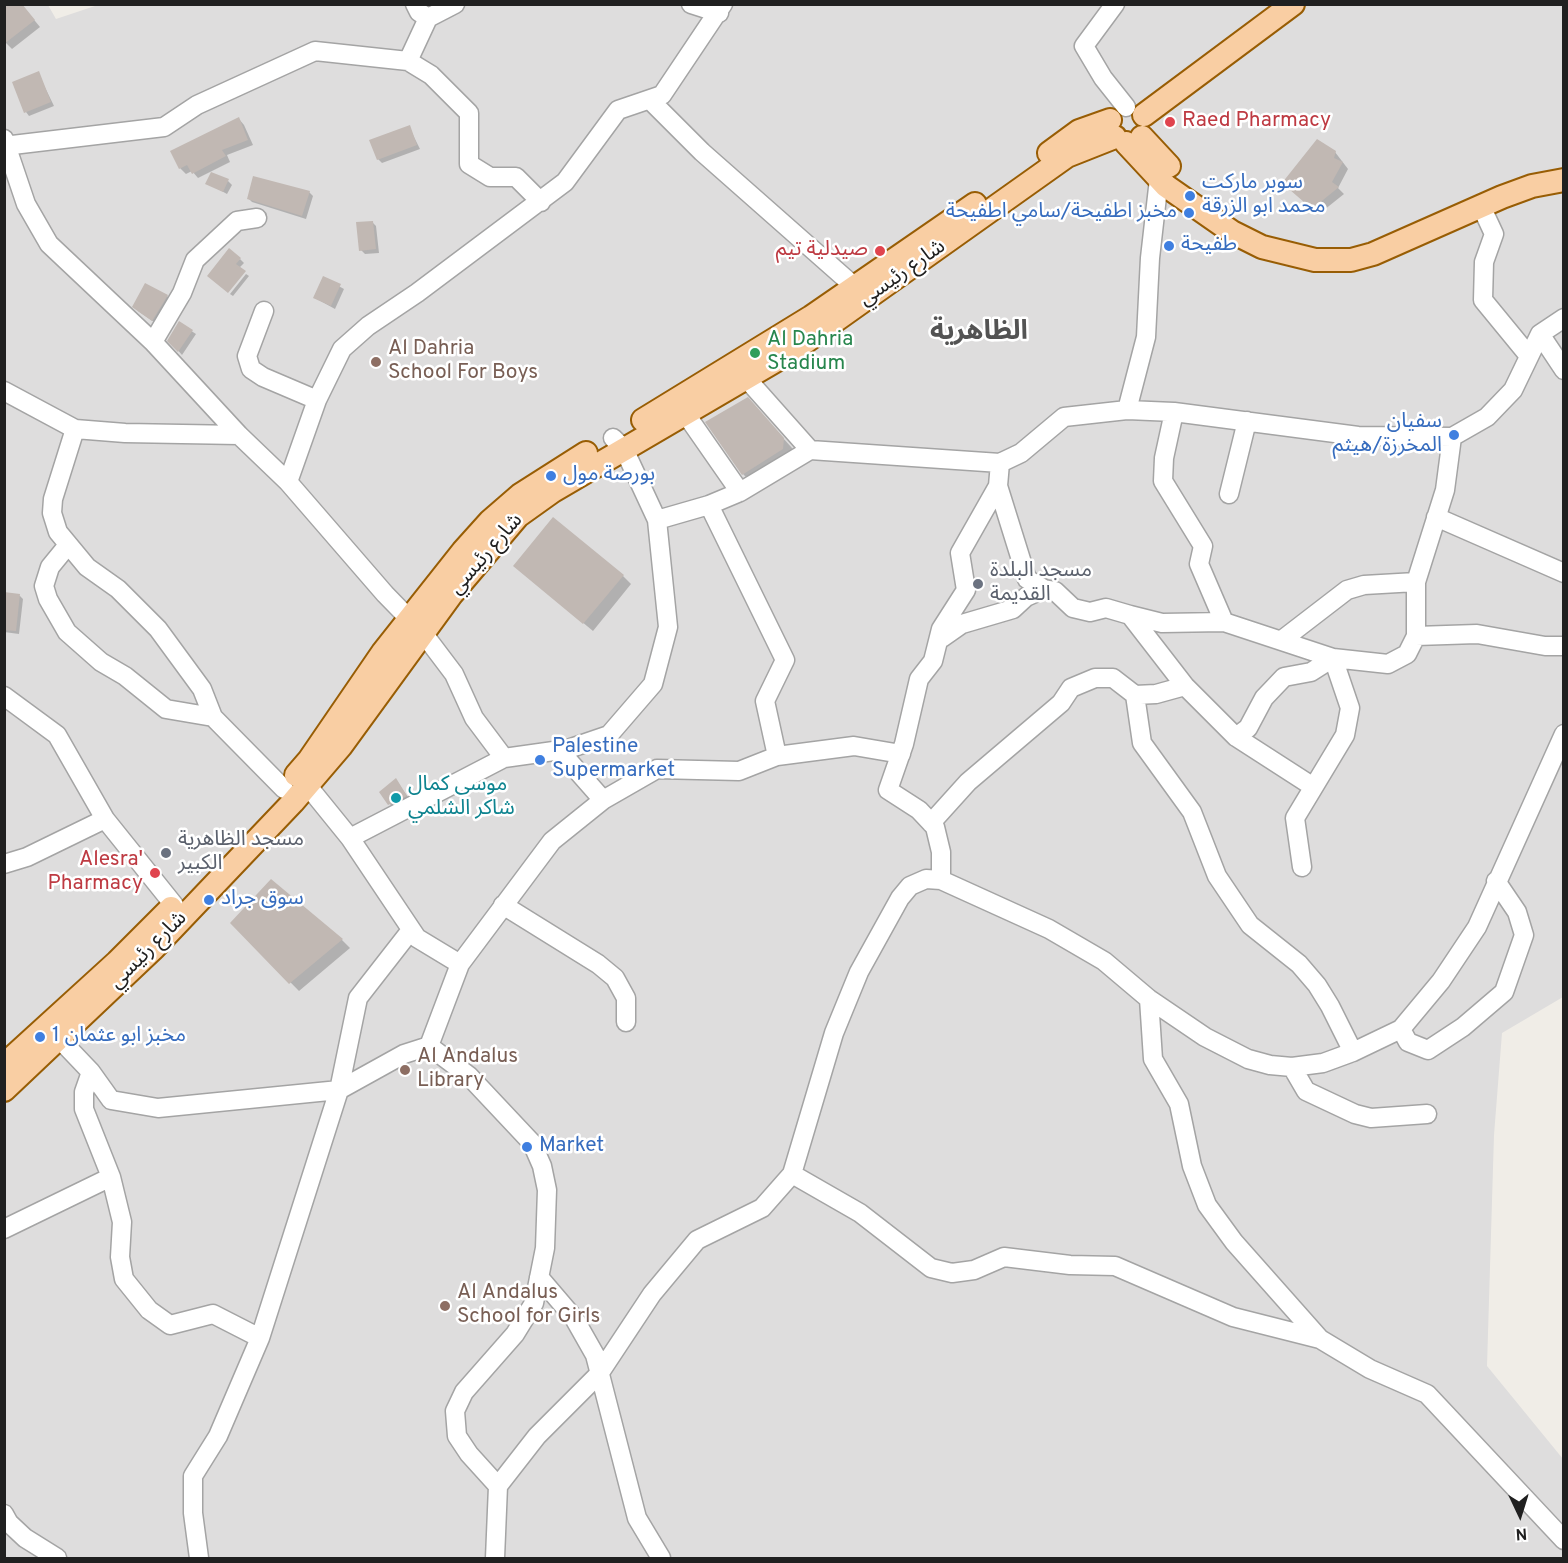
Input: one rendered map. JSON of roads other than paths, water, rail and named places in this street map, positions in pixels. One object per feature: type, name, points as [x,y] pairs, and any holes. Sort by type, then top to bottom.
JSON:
[{"type":"main road","name":"شارع رئيسي","points":[[4,1065],[53,1032],[154,948],[307,785],[341,746],[417,626],[490,521],[545,477],[685,413],[794,350],[856,297],[1079,131],[1127,126],[1293,4]]},
{"type":"main road","points":[[1127,126],[1196,193],[1224,212],[1277,237],[1326,248],[1375,240],[1493,188],[1526,176],[1563,169]]},
{"type":"main road","points":[[1127,126],[1160,179],[1232,232],[1262,247],[1315,260],[1351,260],[1373,254],[1532,186],[1563,180]]},
{"type":"main road","name":"شارع رئيسي","points":[[618,444],[811,317],[856,297]]},
{"type":"main road","name":"شارع رئيسي","points":[[4,1090],[53,1032],[284,789],[309,760],[383,652],[417,626]]},
{"type":"street","points":[[415,4],[419,12],[428,18]]},
{"type":"street","points":[[408,61],[428,18],[455,4]]},
{"type":"street","points":[[288,482],[317,400],[342,349],[565,182],[618,111],[629,105],[651,101],[662,95],[721,9],[691,4]]},
{"type":"street","points":[[1115,4],[1084,46],[1127,126]]},
{"type":"street","points":[[504,758],[474,718],[454,674],[417,626],[385,594],[288,482],[239,435],[153,342],[49,244],[26,204],[5,143],[164,127],[197,105],[315,51],[408,61],[431,75],[469,112],[469,164],[490,177],[516,177],[541,202]]},
{"type":"street","points":[[651,101],[856,297]]},
{"type":"street","points":[[1127,410],[1146,337],[1150,258],[1160,179]]},
{"type":"street","points":[[1481,206],[1494,234],[1484,262],[1483,300],[1529,356]]},
{"type":"street","points":[[153,342],[182,293],[195,260],[237,221],[256,218]]},
{"type":"street","points":[[264,311],[247,356],[251,369],[263,377],[317,400]]},
{"type":"street","points":[[657,520],[709,505],[740,492],[810,450],[1000,463],[1021,453],[1064,417],[1127,410],[1174,412],[1358,436],[1452,437],[1487,417],[1513,390],[1540,334],[1563,318]]},
{"type":"street","points":[[1540,334],[1563,370]]},
{"type":"street","points":[[746,378],[810,450]]},
{"type":"street","points":[[4,391],[75,429],[125,433],[239,435]]},
{"type":"street","points":[[1174,412],[1164,458],[1163,481],[1203,546],[1199,564],[1224,622]]},
{"type":"street","points":[[685,413],[740,492]]},
{"type":"street","points":[[1229,494],[1247,421]]},
{"type":"street","points":[[75,429],[52,509],[55,526],[87,567],[118,589],[158,628],[202,689],[213,717],[284,789]]},
{"type":"street","points":[[1000,463],[998,486],[1027,579],[1044,589],[1055,591],[1073,608],[1090,612],[1106,608],[1162,623],[1224,622],[1334,658],[1388,664],[1407,654],[1416,636],[1416,582],[1445,490],[1452,437]]},
{"type":"street","points":[[350,838],[504,758],[559,750],[609,735],[652,684],[668,627],[657,520],[618,444]]},
{"type":"street","points":[[941,880],[940,852],[935,828],[919,810],[888,790],[901,754],[919,679],[933,661],[940,629],[966,590],[960,553],[998,486]]},
{"type":"street","points":[[709,505],[785,660],[765,701],[777,756]]},
{"type":"street","points":[[1436,517],[1563,573]]},
{"type":"street","points":[[68,545],[50,567],[44,581],[46,595],[67,632],[101,662],[125,676],[166,709],[213,717]]},
{"type":"street","points":[[1282,640],[1347,590],[1365,585],[1416,582]]},
{"type":"street","points":[[937,642],[962,624],[1013,609],[1026,597],[1044,589]]},
{"type":"street","points":[[1130,615],[1185,686],[1236,737],[1312,786]]},
{"type":"street","points":[[1416,636],[1477,634],[1545,646],[1563,646]]},
{"type":"street","points":[[1236,737],[1248,729],[1264,698],[1284,677],[1311,672],[1334,658]]},
{"type":"street","points":[[1302,867],[1295,818],[1344,735],[1350,708],[1334,658]]},
{"type":"street","points":[[931,822],[998,755],[1061,703],[1071,688],[1095,678],[1113,678],[1135,695],[1156,694],[1185,686]]},
{"type":"street","points":[[1135,695],[1142,743],[1192,812],[1217,876],[1250,925],[1299,964],[1317,985],[1353,1052]]},
{"type":"street","points":[[4,696],[57,735],[105,819],[174,905]]},
{"type":"street","points":[[495,1558],[498,1486],[537,1436],[599,1374],[652,1294],[698,1240],[762,1208],[792,1174],[834,1032],[859,972],[900,898],[910,886],[926,879],[941,880],[1050,929],[1104,961],[1149,999],[1205,1037],[1248,1059],[1270,1065],[1292,1067],[1323,1063],[1353,1052],[1401,1029],[1441,981],[1477,927],[1563,734]]},
{"type":"street","points":[[429,1046],[460,964],[552,841],[603,800],[657,769],[739,771],[777,756],[854,746],[901,754]]},
{"type":"street","points":[[559,750],[603,800]]},
{"type":"street","points":[[307,785],[350,838],[417,938],[460,964]]},
{"type":"street","points":[[4,864],[27,857],[105,819]]},
{"type":"street","points":[[1401,1029],[1408,1042],[1428,1050],[1463,1028],[1504,992],[1524,935],[1517,912],[1496,881]]},
{"type":"street","points":[[503,905],[598,964],[615,978],[626,998],[626,1022]]},
{"type":"street","points":[[199,1558],[193,1513],[193,1476],[218,1436],[260,1338],[339,1090],[358,998],[411,930]]},
{"type":"street","points":[[1149,999],[1153,1059],[1179,1104],[1192,1166],[1207,1205],[1234,1242],[1320,1339]]},
{"type":"street","points":[[53,1032],[91,1072],[111,1100],[158,1108],[339,1090],[404,1054],[429,1046]]},
{"type":"street","points":[[429,1046],[468,1076],[532,1143],[542,1166],[547,1190],[545,1248],[534,1303],[515,1334],[464,1392],[455,1411],[457,1436],[469,1454],[498,1486]]},
{"type":"street","points":[[1292,1067],[1306,1091],[1355,1114],[1371,1118],[1427,1114]]},
{"type":"street","points":[[91,1072],[84,1092],[84,1109],[111,1177],[122,1222],[120,1257],[124,1279],[149,1310],[170,1325],[213,1314],[260,1338]]},
{"type":"street","points":[[792,1174],[860,1214],[931,1268],[952,1273],[974,1270],[1004,1257],[1070,1265],[1115,1266],[1233,1317],[1320,1339],[1370,1369],[1427,1394],[1563,1540]]},
{"type":"street","points":[[4,1229],[111,1177]]},
{"type":"street","points":[[539,1277],[574,1318],[595,1355],[637,1518],[661,1558]]},
{"type":"street","points":[[4,1514],[9,1523],[25,1538],[57,1558]]},
{"type":"place","name":"Raed Pharmacy","points":[[1170,122]]},
{"type":"place","name":"سوبر ماركت محمد ابو الزرقة","points":[[1190,196]]},
{"type":"place","name":"مخبز اطفيحة/سامي اطفيحة","points":[[1189,213]]},
{"type":"place","name":"طفيحة","points":[[1169,246]]},
{"type":"place","name":"صيدلية تيم","points":[[880,251]]},
{"type":"place","name":"Al Dahria Stadium","points":[[755,353]]},
{"type":"place","name":"Al Dahria School For Boys","points":[[376,362]]},
{"type":"place","name":"سفيان المخرزة/هيثم","points":[[1454,435]]},
{"type":"place","name":"بورصة مول","points":[[551,476]]},
{"type":"place","name":"مسجد البلدة القديمة","points":[[978,584]]},
{"type":"place","name":"Palestine Supermarket","points":[[540,760]]},
{"type":"place","name":"موسى كمال شاكر الشلمي","points":[[396,798]]},
{"type":"place","name":"مسجد الظاهرية الكبير","points":[[166,853]]},
{"type":"place","name":"Alesra' Pharmacy","points":[[155,873]]},
{"type":"place","name":"سوق جراد","points":[[209,900]]},
{"type":"place","name":"مخبز ابو عثمان 1","points":[[40,1037]]},
{"type":"place","name":"Al Andalus Library","points":[[405,1070]]},
{"type":"place","name":"Market","points":[[527,1147]]},
{"type":"place","name":"Al Andalus School for Girls","points":[[445,1306]]},
{"type":"district","name":"الظاهرية","points":[[979,334]]}]
